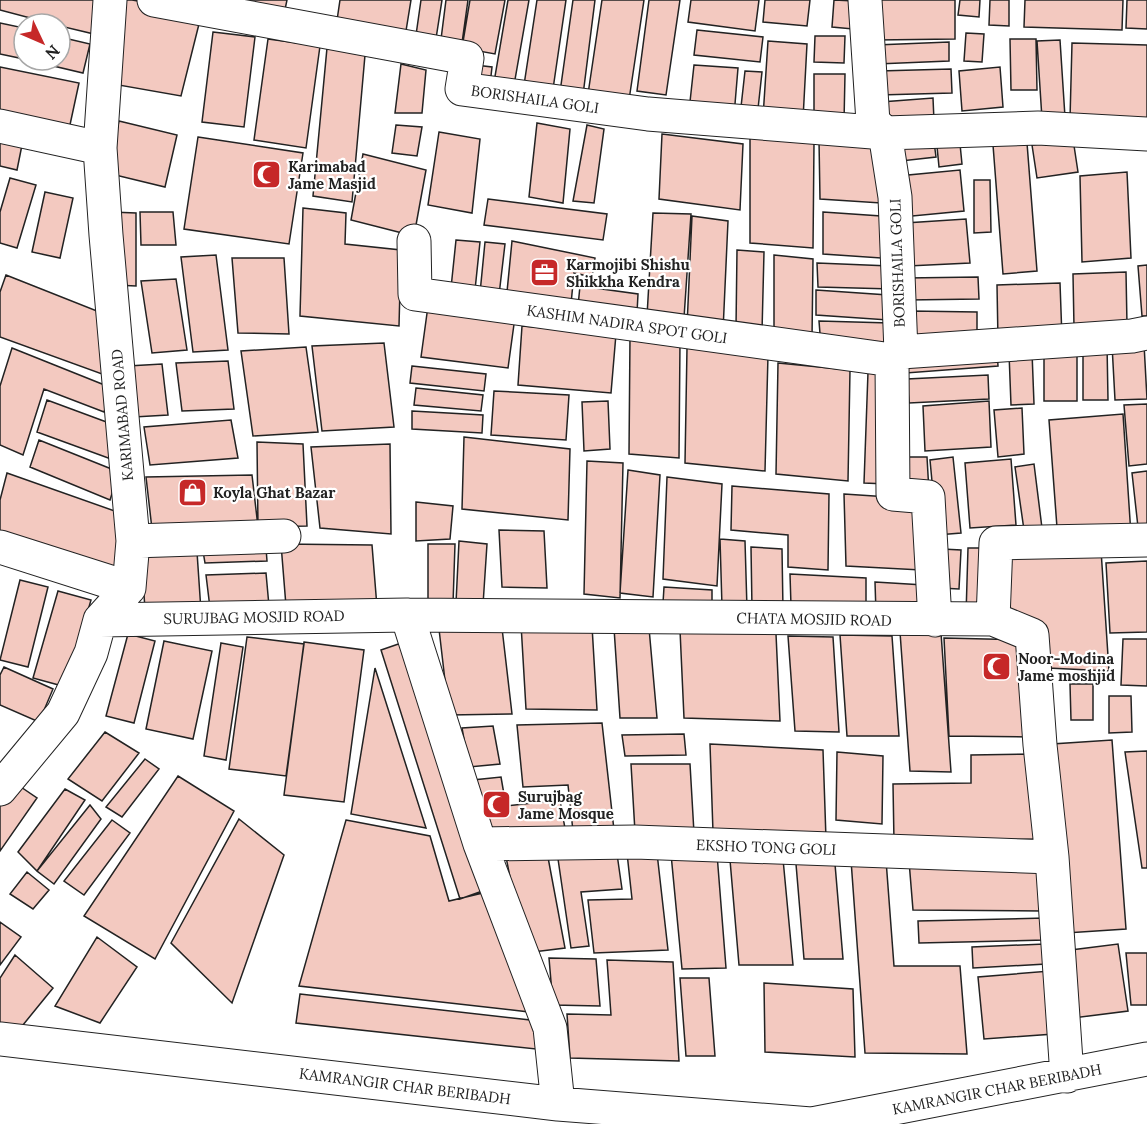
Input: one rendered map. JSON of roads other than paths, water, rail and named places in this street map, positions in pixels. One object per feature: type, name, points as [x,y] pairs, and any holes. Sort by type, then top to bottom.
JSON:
[{"type":"street","name":"KARIMABAD ROAD","points":[[110,0],[100,148],[133,541],[129,588]]},
{"type":"street","name":"BORISHAILA GOLI","points":[[154,0],[467,58],[462,89],[648,114],[885,133]]},
{"type":"street","name":"BORISHAILA GOLI","points":[[865,0],[873,122],[885,133],[895,197],[897,356],[893,494],[928,497],[935,620]]},
{"type":"street","points":[[0,126],[100,148]]},
{"type":"street","points":[[885,133],[1038,128],[1147,134]]},
{"type":"street","name":"KASHIM NADIRA SPOT GOLI","points":[[414,241],[415,294],[897,356]]},
{"type":"street","points":[[897,356],[1147,333]]},
{"type":"street","points":[[133,541],[284,536]]},
{"type":"street","points":[[1067,1076],[1052,857],[1040,745],[1032,634],[993,619],[996,543],[1147,540]]},
{"type":"street","points":[[0,548],[129,588],[100,620],[91,652],[63,713],[0,789]]},
{"type":"street","points":[[407,615],[480,844],[550,1028],[558,1104]]},
{"type":"street","name":"CHATA MOSJID ROAD","points":[[407,615],[993,619]]},
{"type":"street","name":"SURUJBAG MOSJID ROAD","points":[[100,620],[407,615]]},
{"type":"street","name":"EKSHO TONG GOLI","points":[[480,844],[635,842],[1052,857]]},
{"type":"street","name":"KAMRANGIR CHAR BERIBADH","points":[[0,1039],[558,1104],[811,1124],[1147,1059]]},
{"type":"place","name":"Karimabad Jame Masjid","points":[[267,175]]},
{"type":"place","name":"Karmojibi Shishu Shikkha Kendra","points":[[545,273]]},
{"type":"place","name":"Koyla Ghat Bazar","points":[[192,492]]},
{"type":"place","name":"Noor-Modina Jame moshjid","points":[[997,667]]},
{"type":"place","name":"Surujbag Jame Mosque","points":[[497,805]]}]
